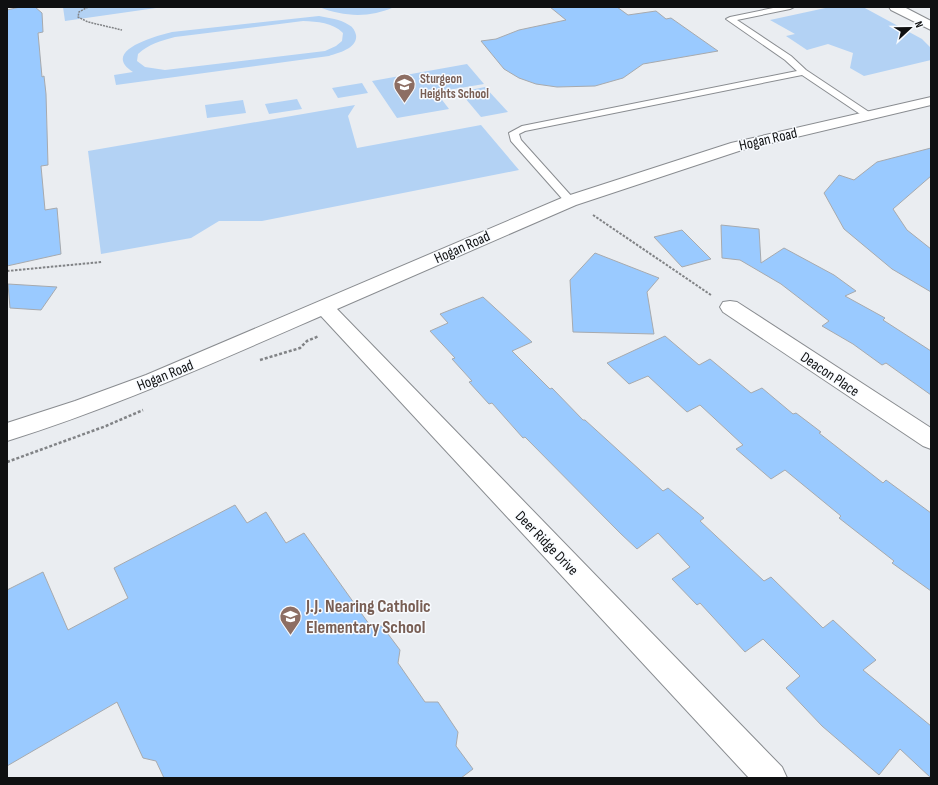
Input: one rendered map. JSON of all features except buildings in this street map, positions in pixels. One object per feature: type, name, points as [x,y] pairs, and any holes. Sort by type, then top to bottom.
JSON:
[{"type":"street","points":[[895,7],[931,26]]},
{"type":"street","name":"Hogan Road","points":[[7,432],[83,407],[154,380],[570,201],[737,146],[931,101]]},
{"type":"street","name":"Deer Ridge Drive","points":[[324,307],[771,778]]},
{"type":"street","name":"Deacon Place","points":[[730,307],[931,440]]},
{"type":"lane","points":[[790,7],[730,19],[788,58],[803,72],[869,116]]},
{"type":"lane","points":[[570,201],[516,141],[514,134],[522,129],[803,72]]},
{"type":"path","points":[[88,7],[79,12],[78,17],[88,22],[122,30]]},
{"type":"path","points":[[96,7],[110,7]]},
{"type":"path","points":[[587,212],[730,307]]},
{"type":"path","points":[[7,270],[102,262]]},
{"type":"shaded area","points":[[63,7],[163,7],[65,21]]},
{"type":"shaded area","points":[[319,7],[394,7],[376,13],[357,15],[338,13]]},
{"type":"shaded area","points":[[830,7],[863,7],[922,39],[931,48],[931,60],[864,76],[850,68],[853,53],[828,44],[807,50],[786,36],[795,34],[770,20]]},
{"type":"shaded area","points":[[319,16],[346,23],[353,28],[356,35],[356,40],[351,47],[329,56],[116,85],[114,75],[133,72],[125,64],[123,57],[127,51],[144,41],[172,32]],"holes":[[[303,21],[324,23],[339,29],[343,33],[342,41],[336,46],[325,51],[165,70],[145,67],[137,61],[138,54],[146,48],[175,37]]]},
{"type":"shaded area","points":[[467,64],[484,84],[436,92],[449,109],[397,118],[372,81]]},
{"type":"shaded area","points":[[362,83],[368,93],[338,98],[332,88]]},
{"type":"shaded area","points":[[485,87],[508,112],[481,117],[460,92]]},
{"type":"shaded area","points":[[297,99],[302,109],[269,114],[265,104]]},
{"type":"shaded area","points":[[243,100],[246,113],[207,118],[205,105]]},
{"type":"shaded area","points":[[355,105],[348,116],[357,148],[481,125],[519,170],[262,221],[219,221],[191,238],[101,254],[88,151]]},
{"type":"place","name":"Sturgeon Heights School","points":[[405,104]]},
{"type":"place","name":"J.J. Nearing Catholic Elementary School","points":[[291,636]]}]
